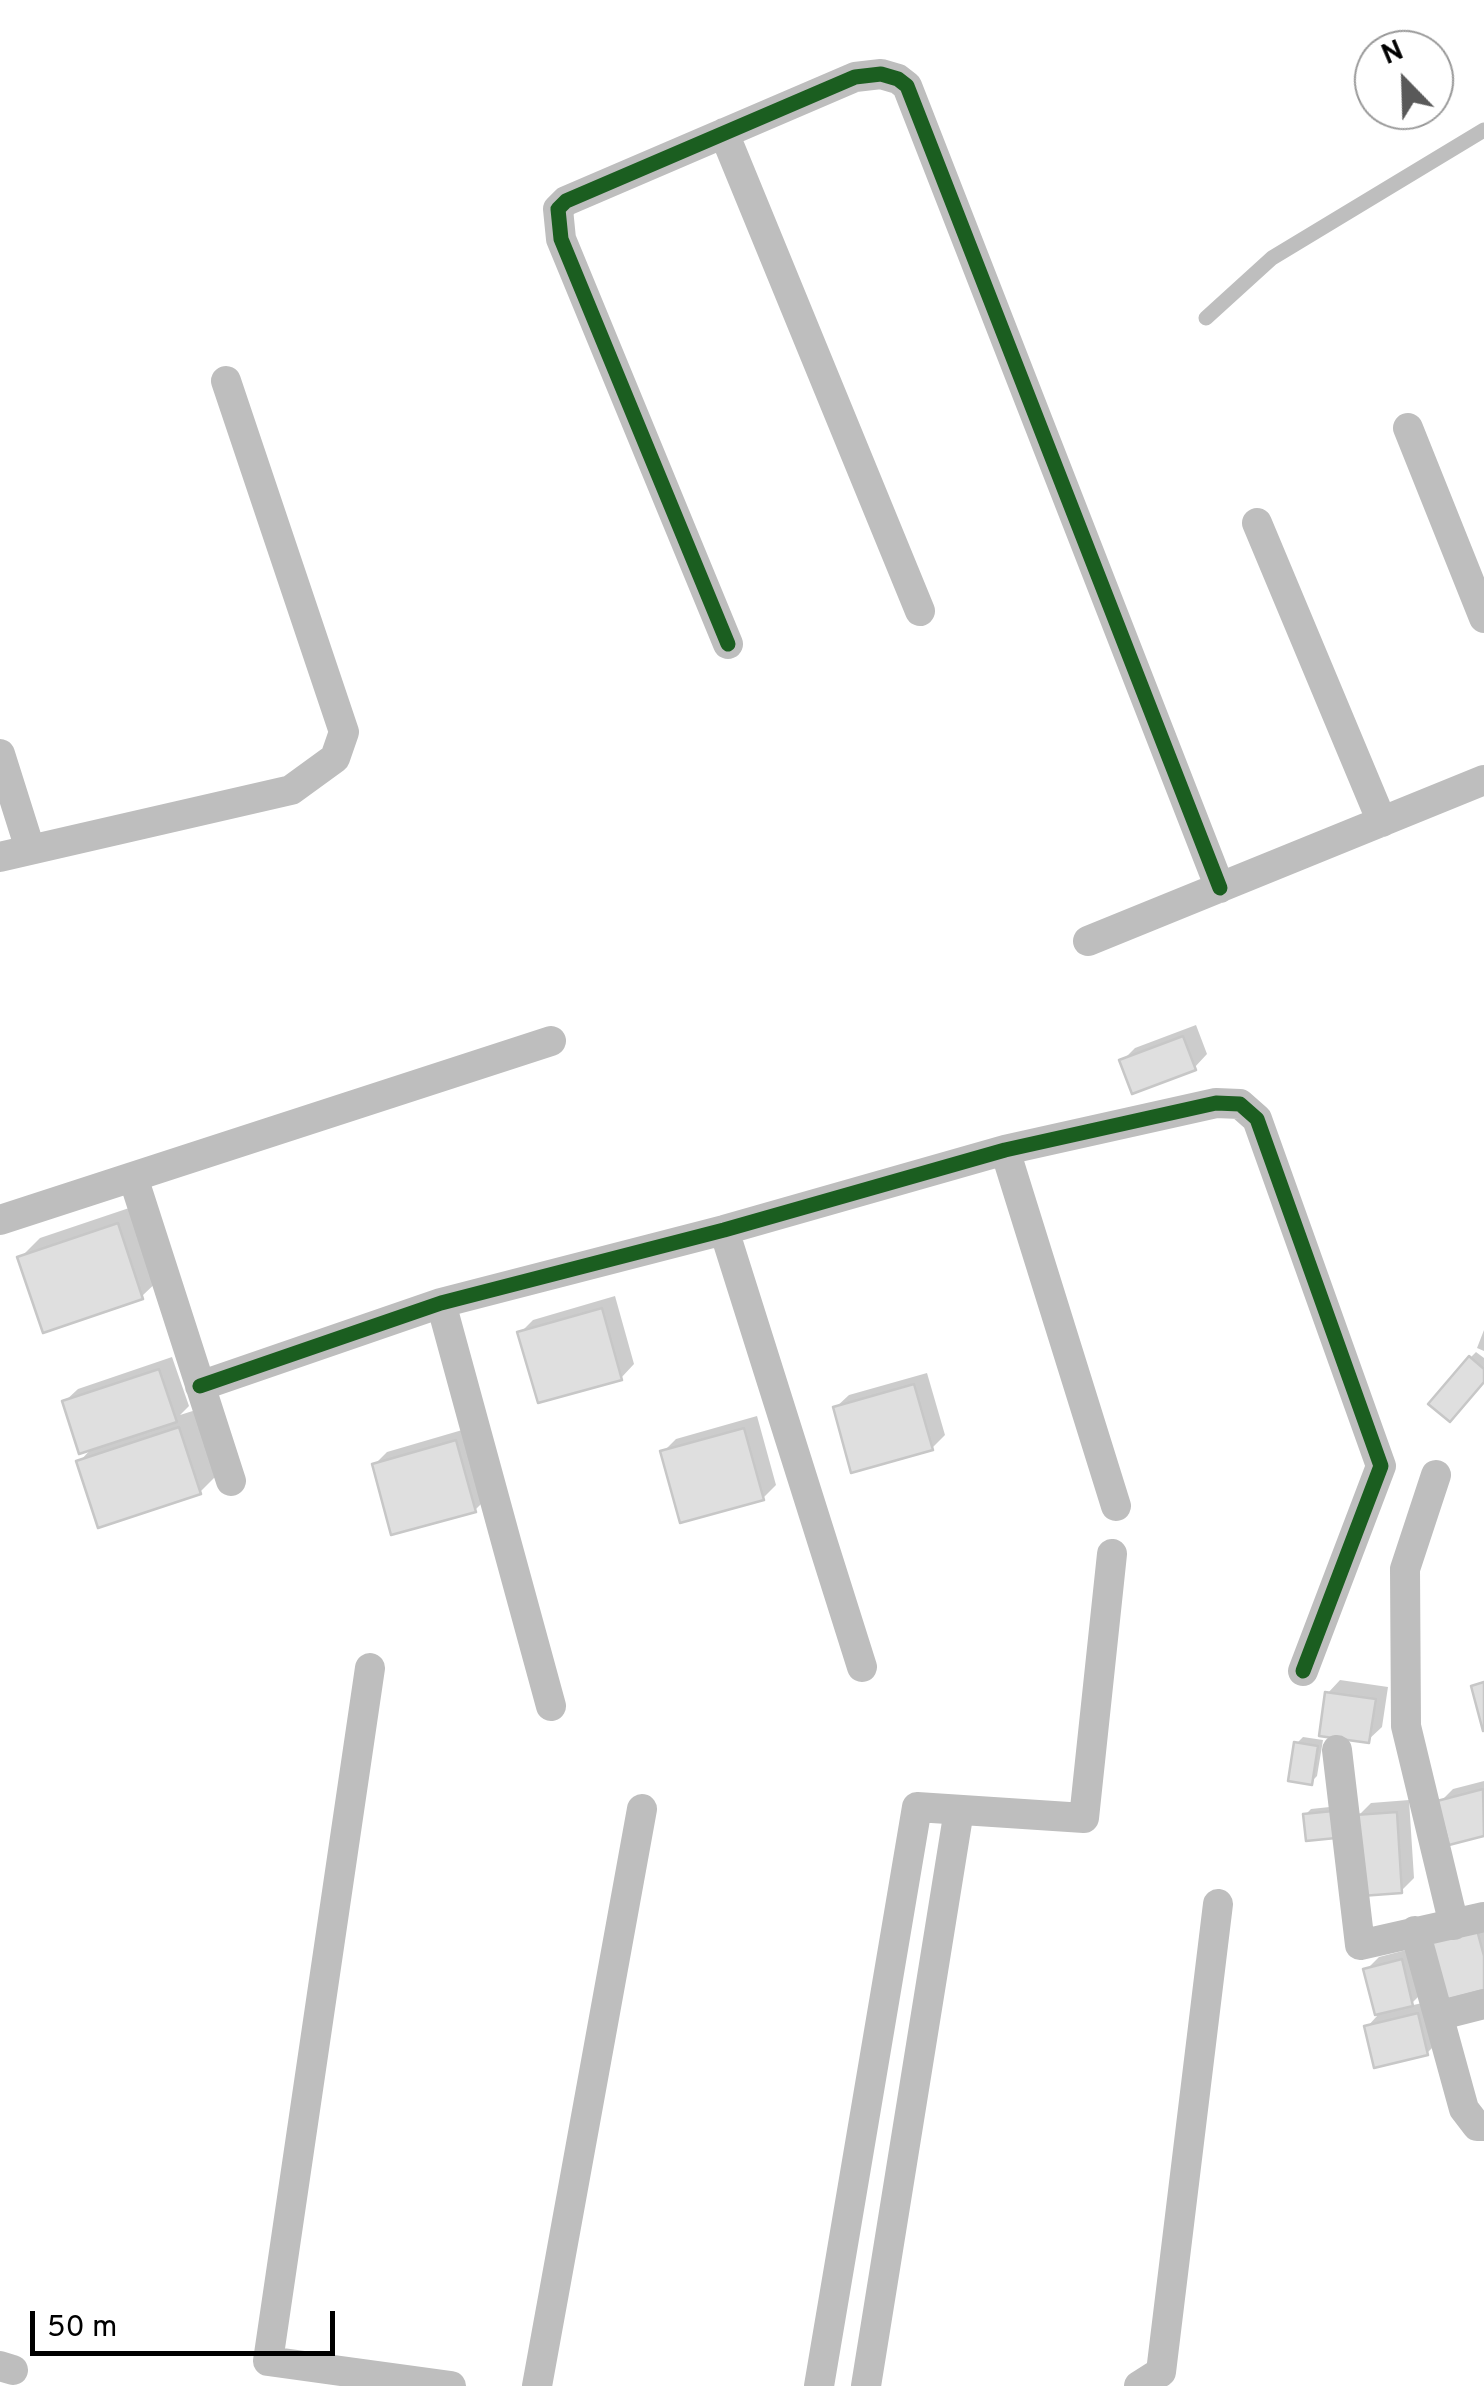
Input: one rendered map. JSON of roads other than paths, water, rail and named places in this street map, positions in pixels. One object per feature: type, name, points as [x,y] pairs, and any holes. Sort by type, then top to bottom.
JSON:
[{"type":"street","points":[[728,644],[561,239],[558,209],[566,200],[855,77],[881,74],[907,86],[1220,888]]},
{"type":"street","points":[[724,133],[920,611]]},
{"type":"street","points":[[0,857],[291,790],[336,758],[344,732],[226,381]]},
{"type":"street","points":[[1408,428],[1484,618]]},
{"type":"street","points":[[1258,523],[1382,822]]},
{"type":"street","points":[[0,754],[30,849]]},
{"type":"street","points":[[1088,941],[1484,780]]},
{"type":"street","points":[[0,1220],[551,1042]]},
{"type":"street","points":[[200,1386],[441,1303],[724,1230],[1005,1150],[1216,1103],[1240,1104],[1257,1119],[1381,1466],[1303,1671]]},
{"type":"street","points":[[1005,1150],[1116,1506]]},
{"type":"street","points":[[133,1177],[231,1480]]},
{"type":"street","points":[[724,1230],[862,1668]]},
{"type":"street","points":[[441,1303],[552,1706]]},
{"type":"street","points":[[1336,1750],[1360,1945],[1414,1930],[1469,1921],[1406,1726],[1405,1569],[1436,1475]]},
{"type":"street","points":[[819,2386],[918,1807],[1084,1818],[1112,1554]]},
{"type":"street","points":[[370,1668],[266,2373],[451,2386]]},
{"type":"street","points":[[537,2386],[642,1809]]},
{"type":"street","points":[[866,2386],[959,1810]]},
{"type":"street","points":[[1139,2386],[1161,2372],[1218,1904]]},
{"type":"street","points":[[1414,1930],[1464,2109],[1476,2126],[1484,2126]]},
{"type":"street","points":[[1440,2015],[1484,2004]]},
{"type":"lane","points":[[1206,318],[1272,258],[1484,130]]}]
